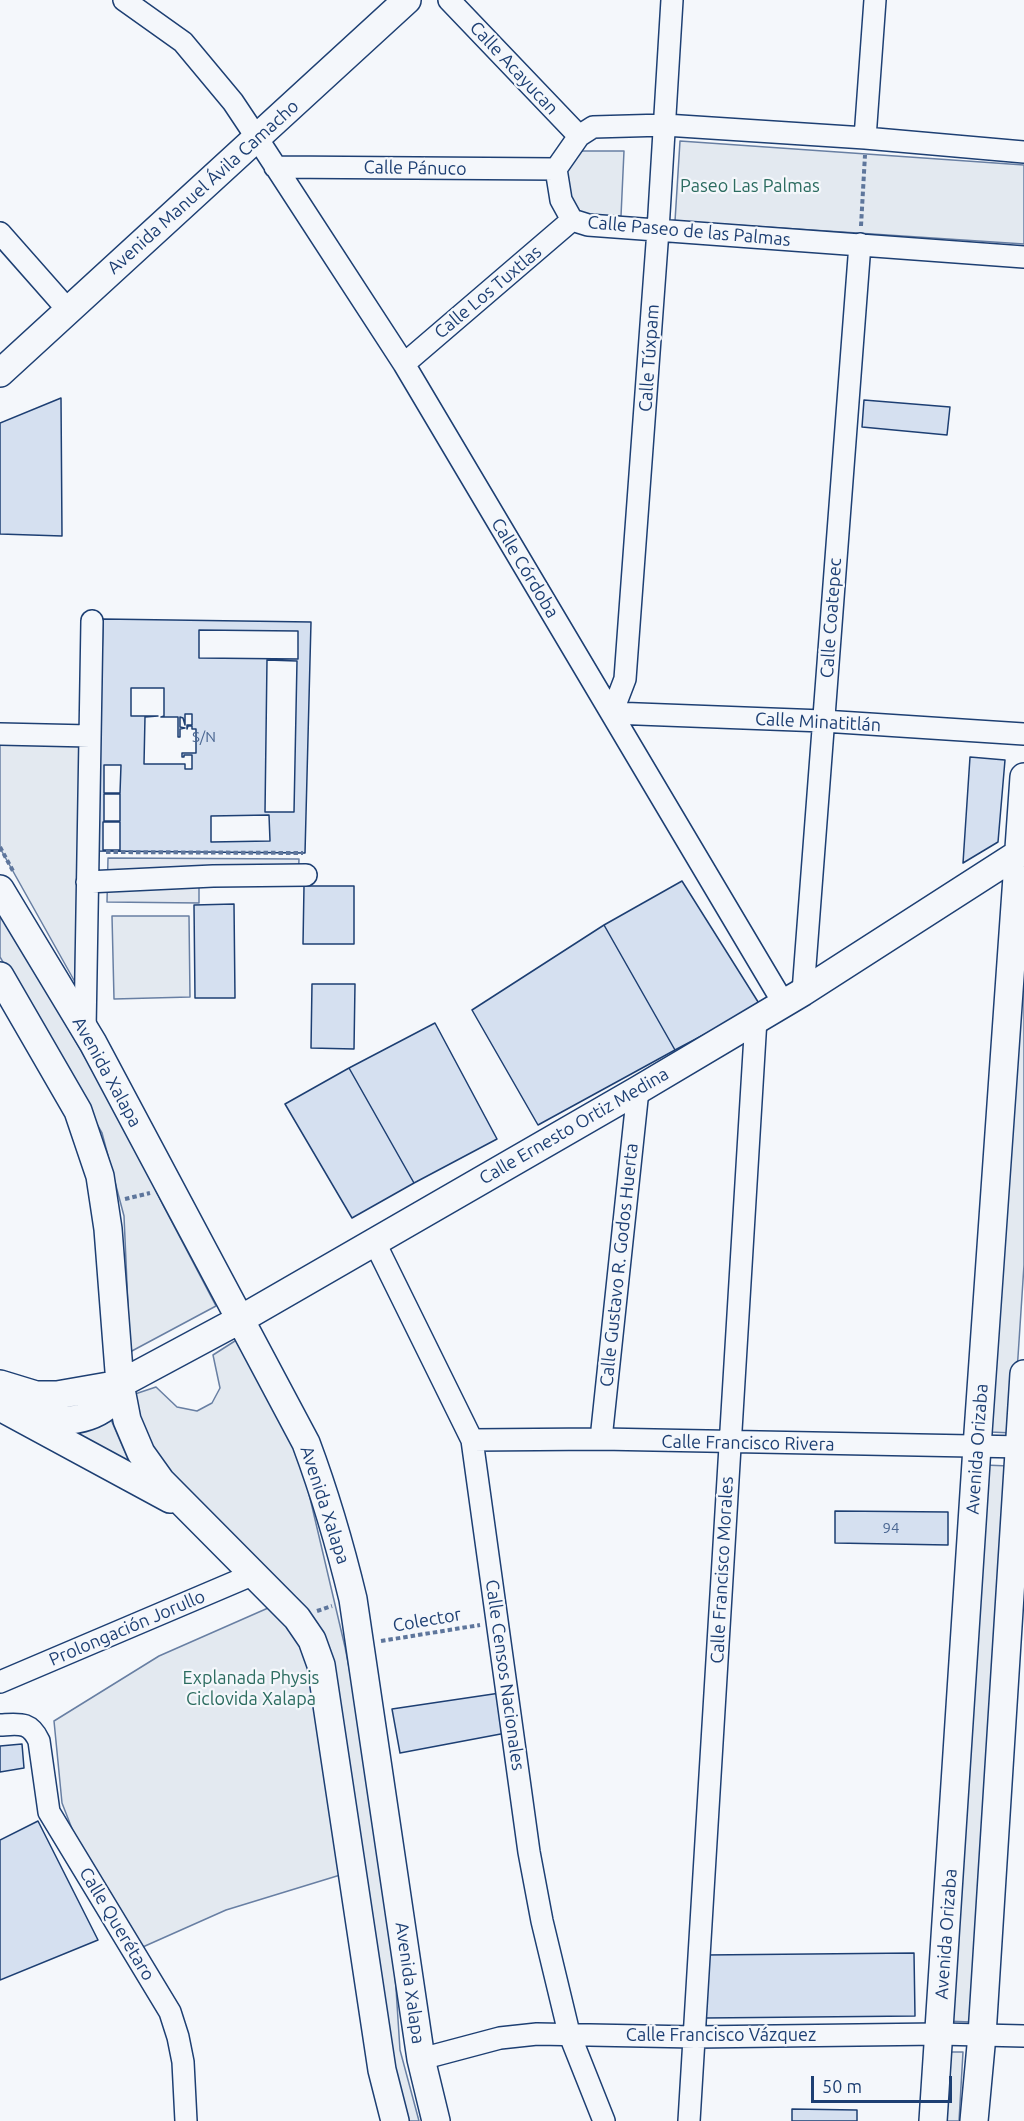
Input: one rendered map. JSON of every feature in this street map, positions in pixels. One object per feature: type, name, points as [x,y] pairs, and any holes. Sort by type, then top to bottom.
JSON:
[{"type":"main road","name":"Avenida Manuel Ávila Camacho","points":[[0,373],[407,0]]},
{"type":"main road","name":"Avenida Orizaba","points":[[933,2121],[977,1447],[1021,852],[1024,777]]},
{"type":"main road","name":"Calle Ernesto Ortiz Medina","points":[[120,1384],[241,1319],[638,1090],[793,998],[1021,852]]},
{"type":"main road","name":"Avenida Xalapa","points":[[0,889],[85,1030],[241,1319],[306,1443],[327,1502],[353,1599],[421,2059],[436,2121]]},
{"type":"main road","points":[[0,976],[78,1111],[100,1176],[120,1384],[127,1420],[141,1453],[161,1481],[297,1618],[312,1640],[321,1665],[382,2070],[395,2121]]},
{"type":"main road","points":[[974,2121],[982,2035],[1024,1374]]},
{"type":"main road","points":[[0,1384],[36,1395],[57,1395],[120,1384]]},
{"type":"main road","points":[[9,1412],[40,1421],[65,1421],[94,1414],[110,1403],[120,1384]]},
{"type":"main road","points":[[9,1412],[191,1510]]},
{"type":"street","name":"Calle Córdoba","points":[[124,0],[183,42],[233,102],[404,364],[612,713],[793,998]]},
{"type":"street","name":"Calle Acayucan","points":[[449,0],[579,136]]},
{"type":"street","name":"Calle Túxpam","points":[[612,713],[625,679],[658,230],[672,0]]},
{"type":"street","points":[[865,138],[875,0]]},
{"type":"street","points":[[556,170],[579,136],[593,127],[665,125],[865,138],[1024,152]]},
{"type":"street","name":"Calle Pánuco","points":[[275,167],[556,170]]},
{"type":"street","name":"Calle Paseo de las Palmas","points":[[556,170],[561,200],[572,220],[588,225],[1024,257]]},
{"type":"street","name":"Calle Los Tuxtlas","points":[[404,364],[572,220]]},
{"type":"street","points":[[0,233],[68,310]]},
{"type":"street","name":"Calle Coatepec","points":[[793,998],[823,722],[860,244]]},
{"type":"street","points":[[85,1030],[92,621]]},
{"type":"street","name":"Calle Minatitlán","points":[[612,713],[1024,734]]},
{"type":"street","points":[[0,734],[90,736]]},
{"type":"street","points":[[87,882],[213,876],[306,876]]},
{"type":"street","name":"Calle Francisco Morales","points":[[689,2121],[756,1019]]},
{"type":"street","name":"Calle Gustavo R. Godos Huerta","points":[[600,1439],[638,1090]]},
{"type":"street","name":"Calle Censos Nacionales","points":[[374,1241],[472,1440],[529,1852],[542,1921],[569,2033],[604,2121]]},
{"type":"street","name":"Calle Francisco Rivera","points":[[472,1440],[600,1439],[1021,1448]]},
{"type":"street","name":"Prolongación Jorullo","points":[[0,1682],[254,1574]]},
{"type":"street","name":"Calle Querétaro","points":[[0,1725],[23,1724],[35,1731],[39,1741],[49,1812],[170,2012],[183,2062],[186,2121]]},
{"type":"street","name":"Calle Francisco Vázquez","points":[[421,2059],[500,2038],[537,2034],[695,2037],[939,2034],[1024,2036]]},
{"type":"path","points":[[860,244],[865,138]]},
{"type":"path","points":[[96,852],[306,853],[306,876]]},
{"type":"path","points":[[104,1204],[171,1189]]},
{"type":"path","points":[[297,1618],[353,1599]]},
{"type":"path","name":"Colector","points":[[361,1645],[498,1622]]},
{"type":"green space","name":"Paseo Las Palmas","points":[[680,141],[1024,165],[1024,244],[675,221]]},
{"type":"green space","points":[[580,151],[624,151],[621,216],[578,215],[566,196],[565,169]]},
{"type":"green space","points":[[0,743],[80,744],[75,982],[0,848]]},
{"type":"green space","points":[[1024,888],[1024,1265],[1013,1433],[990,1432]]},
{"type":"green space","points":[[0,910],[125,1127],[216,1306],[130,1352],[124,1216],[102,1133],[0,957]]},
{"type":"green space","points":[[112,916],[189,916],[190,997],[114,999]]},
{"type":"green space","points":[[238,1339],[302,1464],[345,1647],[388,1866],[400,2050],[419,2121],[401,2121],[326,1653],[190,1500],[143,1433],[135,1394],[156,1387],[177,1407],[197,1411],[212,1403],[220,1388],[213,1355]]},
{"type":"green space","points":[[109,1415],[127,1457],[147,1487],[59,1437]]},
{"type":"green space","points":[[984,1465],[1009,1466],[971,2022],[945,2021]]},
{"type":"green space","name":"Explanada Physis Ciclovida Xalapa","points":[[284,1601],[308,1633],[350,1872],[226,1910],[136,1950],[90,1875],[62,1803],[54,1721],[159,1656]]},
{"type":"green space","points":[[942,2052],[963,2052],[959,2121],[937,2121]]},
{"type":"shaded area","points":[[108,858],[299,859],[298,885],[199,885],[199,903],[107,902]]},
{"type":"building","points":[[61,398],[62,536],[0,534],[0,423]]},
{"type":"building","points":[[864,400],[950,407],[947,435],[862,427]]},
{"type":"building","points":[[103,619],[311,622],[305,853],[97,851]]},
{"type":"building","points":[[199,630],[298,631],[298,659],[199,658]]},
{"type":"building","points":[[267,660],[297,661],[294,812],[265,812]]},
{"type":"building","points":[[131,688],[164,688],[164,716],[161,717],[178,717],[178,737],[180,737],[180,729],[185,728],[180,727],[180,717],[183,718],[185,725],[185,714],[192,714],[192,725],[187,725],[187,729],[188,726],[192,726],[192,729],[196,729],[196,753],[182,753],[182,757],[192,755],[192,769],[185,769],[185,764],[144,764],[145,717],[158,716],[131,716]]},
{"type":"building","points":[[970,757],[1005,760],[998,842],[963,863]]},
{"type":"building","points":[[104,765],[121,765],[120,793],[104,793]]},
{"type":"building","points":[[104,794],[120,794],[120,821],[104,821]]},
{"type":"building","points":[[269,815],[270,841],[211,842],[211,816]]},
{"type":"building","points":[[103,822],[120,822],[120,850],[103,850]]},
{"type":"building","points":[[682,881],[760,1005],[675,1050],[604,925]]},
{"type":"building","points":[[304,886],[354,886],[354,944],[303,944]]},
{"type":"building","points":[[234,904],[235,998],[195,998],[194,905]]},
{"type":"building","points":[[604,925],[675,1050],[538,1125],[472,1010]]},
{"type":"building","points":[[312,984],[355,984],[354,1049],[311,1048]]},
{"type":"building","points":[[435,1023],[497,1139],[414,1183],[349,1068]]},
{"type":"building","points":[[349,1068],[414,1183],[352,1218],[285,1104]]},
{"type":"building","points":[[835,1511],[948,1512],[948,1545],[835,1543]]},
{"type":"building","points":[[500,1693],[506,1733],[400,1753],[392,1709]]},
{"type":"building","points":[[22,1744],[24,1768],[0,1772],[0,1746]]},
{"type":"building","points":[[38,1821],[98,1940],[0,1980],[0,1840]]},
{"type":"building","points":[[914,1953],[915,2016],[705,2018],[705,1955]]},
{"type":"building","points":[[792,2109],[857,2110],[857,2121],[792,2121]]}]
